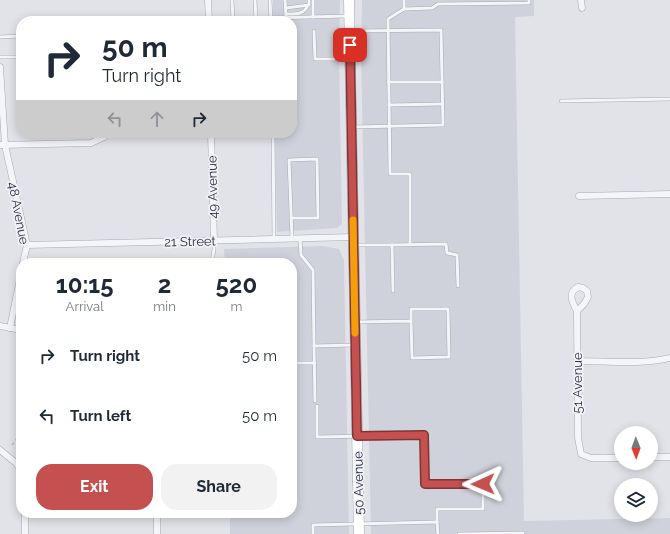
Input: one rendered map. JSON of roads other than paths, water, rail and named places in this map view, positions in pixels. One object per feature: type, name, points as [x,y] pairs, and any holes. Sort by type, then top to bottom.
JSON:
[{"type":"main road","name":"50 Avenue","points":[[349,0],[359,529]]},
{"type":"street","points":[[208,0],[209,16]]},
{"type":"street","points":[[582,0],[582,8]]},
{"type":"street","name":"48 Avenue","points":[[0,67],[2,145],[27,244],[24,258]]},
{"type":"street","points":[[2,145],[91,143],[102,138]]},
{"type":"street","name":"49 Avenue","points":[[211,138],[214,240]]},
{"type":"street","points":[[579,196],[670,194]]},
{"type":"street","name":"21 Street","points":[[27,244],[292,238],[353,241]]},
{"type":"street","points":[[10,328],[16,299]]},
{"type":"street","name":"51 Avenue","points":[[577,311],[578,438],[581,454],[591,458],[614,458]]},
{"type":"street","points":[[0,326],[16,329]]},
{"type":"street","points":[[578,361],[636,362],[660,361],[670,358]]},
{"type":"street","points":[[0,450],[16,463]]},
{"type":"street","points":[[658,457],[670,457]]},
{"type":"street","points":[[25,518],[25,534]]},
{"type":"street","points":[[157,518],[157,534]]},
{"type":"lane","points":[[232,0],[233,16]]},
{"type":"lane","points":[[255,0],[256,16]]},
{"type":"lane","points":[[270,0],[271,16]]},
{"type":"lane","points":[[285,0],[286,16],[301,13],[306,10],[309,5],[309,0]]},
{"type":"lane","points":[[313,0],[313,17]]},
{"type":"lane","points":[[404,0],[404,9]]},
{"type":"lane","points":[[410,244],[410,174],[390,174],[388,19],[404,9],[432,8],[438,4],[530,3],[530,0]]},
{"type":"lane","points":[[286,8],[309,5]]},
{"type":"lane","points":[[297,16],[350,16]]},
{"type":"lane","points":[[350,31],[441,30],[442,82],[442,125],[351,127]]},
{"type":"lane","points":[[314,31],[315,59],[350,59]]},
{"type":"lane","points":[[0,37],[16,36]]},
{"type":"lane","points":[[0,57],[16,57]]},
{"type":"lane","points":[[388,82],[442,82]]},
{"type":"lane","points":[[561,101],[670,99]]},
{"type":"lane","points":[[389,105],[442,104]]},
{"type":"lane","points":[[273,138],[274,239]]},
{"type":"lane","points":[[291,218],[318,218],[318,160],[289,160],[291,218],[292,238]]},
{"type":"lane","points":[[300,238],[301,255],[314,270],[315,401]]},
{"type":"lane","points":[[213,258],[214,240]]},
{"type":"lane","points":[[353,241],[392,245],[446,244],[447,253],[457,255],[458,286]]},
{"type":"lane","points":[[392,245],[393,291]]},
{"type":"lane","points":[[411,309],[448,309],[449,357],[412,358],[411,321],[411,309]]},
{"type":"lane","points":[[355,322],[411,321]]},
{"type":"lane","points":[[314,346],[355,345]]},
{"type":"lane","points":[[297,363],[314,363]]},
{"type":"lane","points":[[317,406],[317,437],[424,435],[425,484],[483,484],[483,509],[437,509],[438,534]]},
{"type":"lane","points":[[313,534],[313,525],[359,529],[438,522]]},
{"type":"lane","points":[[459,534],[523,532],[523,534]]}]
